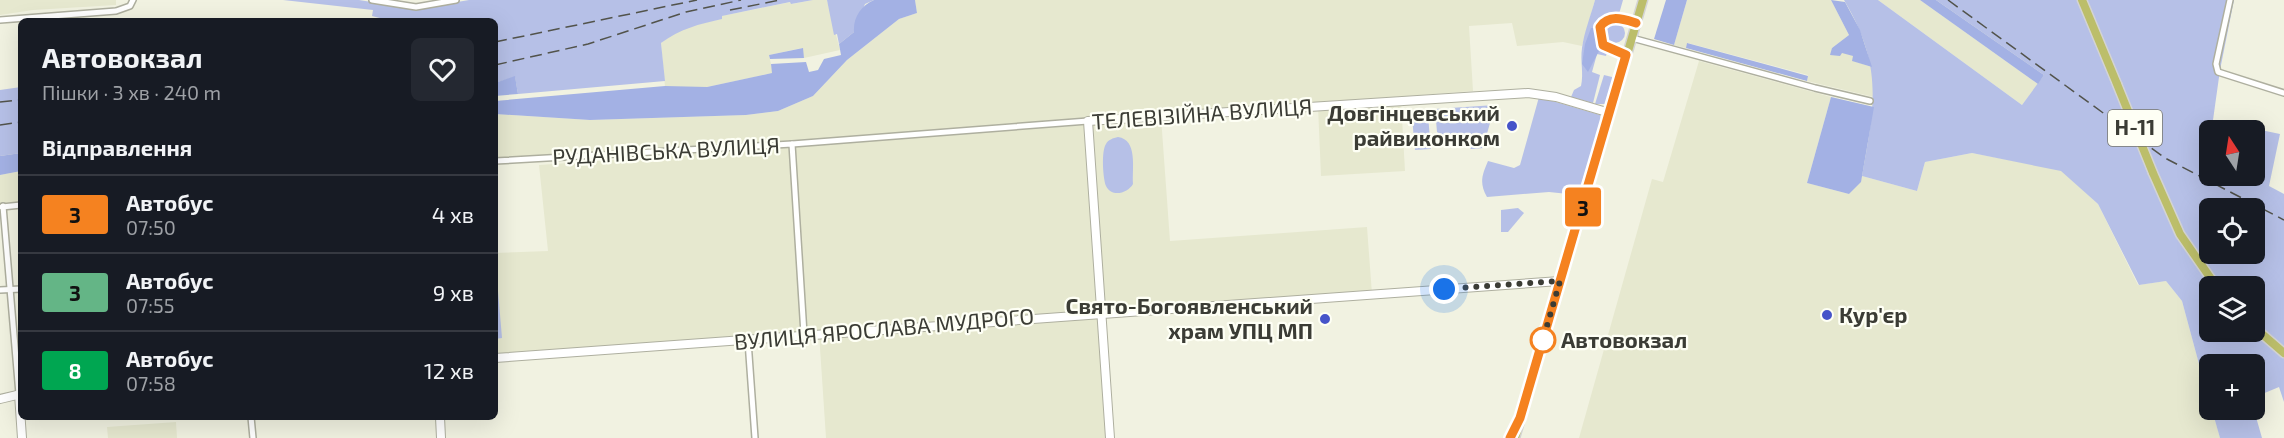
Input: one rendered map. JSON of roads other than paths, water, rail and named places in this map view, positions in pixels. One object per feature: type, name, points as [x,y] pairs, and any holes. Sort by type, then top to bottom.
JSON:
[{"type":"main road","points":[[1515,438],[1643,0]]},
{"type":"main road","name":"Н-11","points":[[2082,0],[2180,234],[2209,276]]},
{"type":"main road","points":[[2265,337],[2284,353]]},
{"type":"main road","points":[[1510,438],[1517,427]]},
{"type":"street","points":[[26,18],[116,11],[130,6],[132,0]]},
{"type":"street","points":[[372,0],[416,7],[456,0]]},
{"type":"street","points":[[2230,0],[2216,64],[2218,72],[2284,93]]},
{"type":"street","points":[[1626,55],[1603,45],[1600,27],[1605,21],[1615,18],[1636,23]]},
{"type":"street","points":[[0,20],[18,19]]},
{"type":"street","points":[[1632,38],[1815,88],[1870,100]]},
{"type":"street","name":"ТЕЛЕВІЗІЙНА ВУЛИЦЯ","points":[[792,144],[1088,121],[1528,93],[1556,97],[1610,113]]},
{"type":"street","points":[[1088,121],[1110,438]]},
{"type":"street","name":"РУДАНІВСЬКА ВУЛИЦЯ","points":[[498,161],[792,144],[804,334]]},
{"type":"street","points":[[18,205],[2,207],[18,373]]},
{"type":"street","name":"ВУЛИЦЯ ЯРОСЛАВА МУДРОГО","points":[[498,358],[748,341],[758,337],[1100,312],[1560,281]]},
{"type":"street","points":[[0,290],[18,289]]},
{"type":"street","points":[[748,341],[755,438]]},
{"type":"street","points":[[0,399],[18,394]]},
{"type":"street","points":[[21,420],[22,438]]},
{"type":"street","points":[[251,420],[253,438]]},
{"type":"street","points":[[440,420],[441,438]]},
{"type":"railway","points":[[498,41],[697,0]]},
{"type":"railway","points":[[498,64],[588,44],[686,12],[741,0]]},
{"type":"railway","points":[[730,10],[780,0]]},
{"type":"railway","points":[[1948,0],[2165,158],[2284,220]]},
{"type":"railway","points":[[0,102],[18,100]]},
{"type":"railway","points":[[0,125],[18,122]]},
{"type":"place","name":"Довгінцевський райвиконком","points":[[1512,126]]},
{"type":"place","name":"Кур'єр","points":[[1827,315]]},
{"type":"place","name":"Свято-Богоявленський храм УПЦ МП","points":[[1325,319]]},
{"type":"place","name":"Автовокзал","points":[[1543,340]]}]
